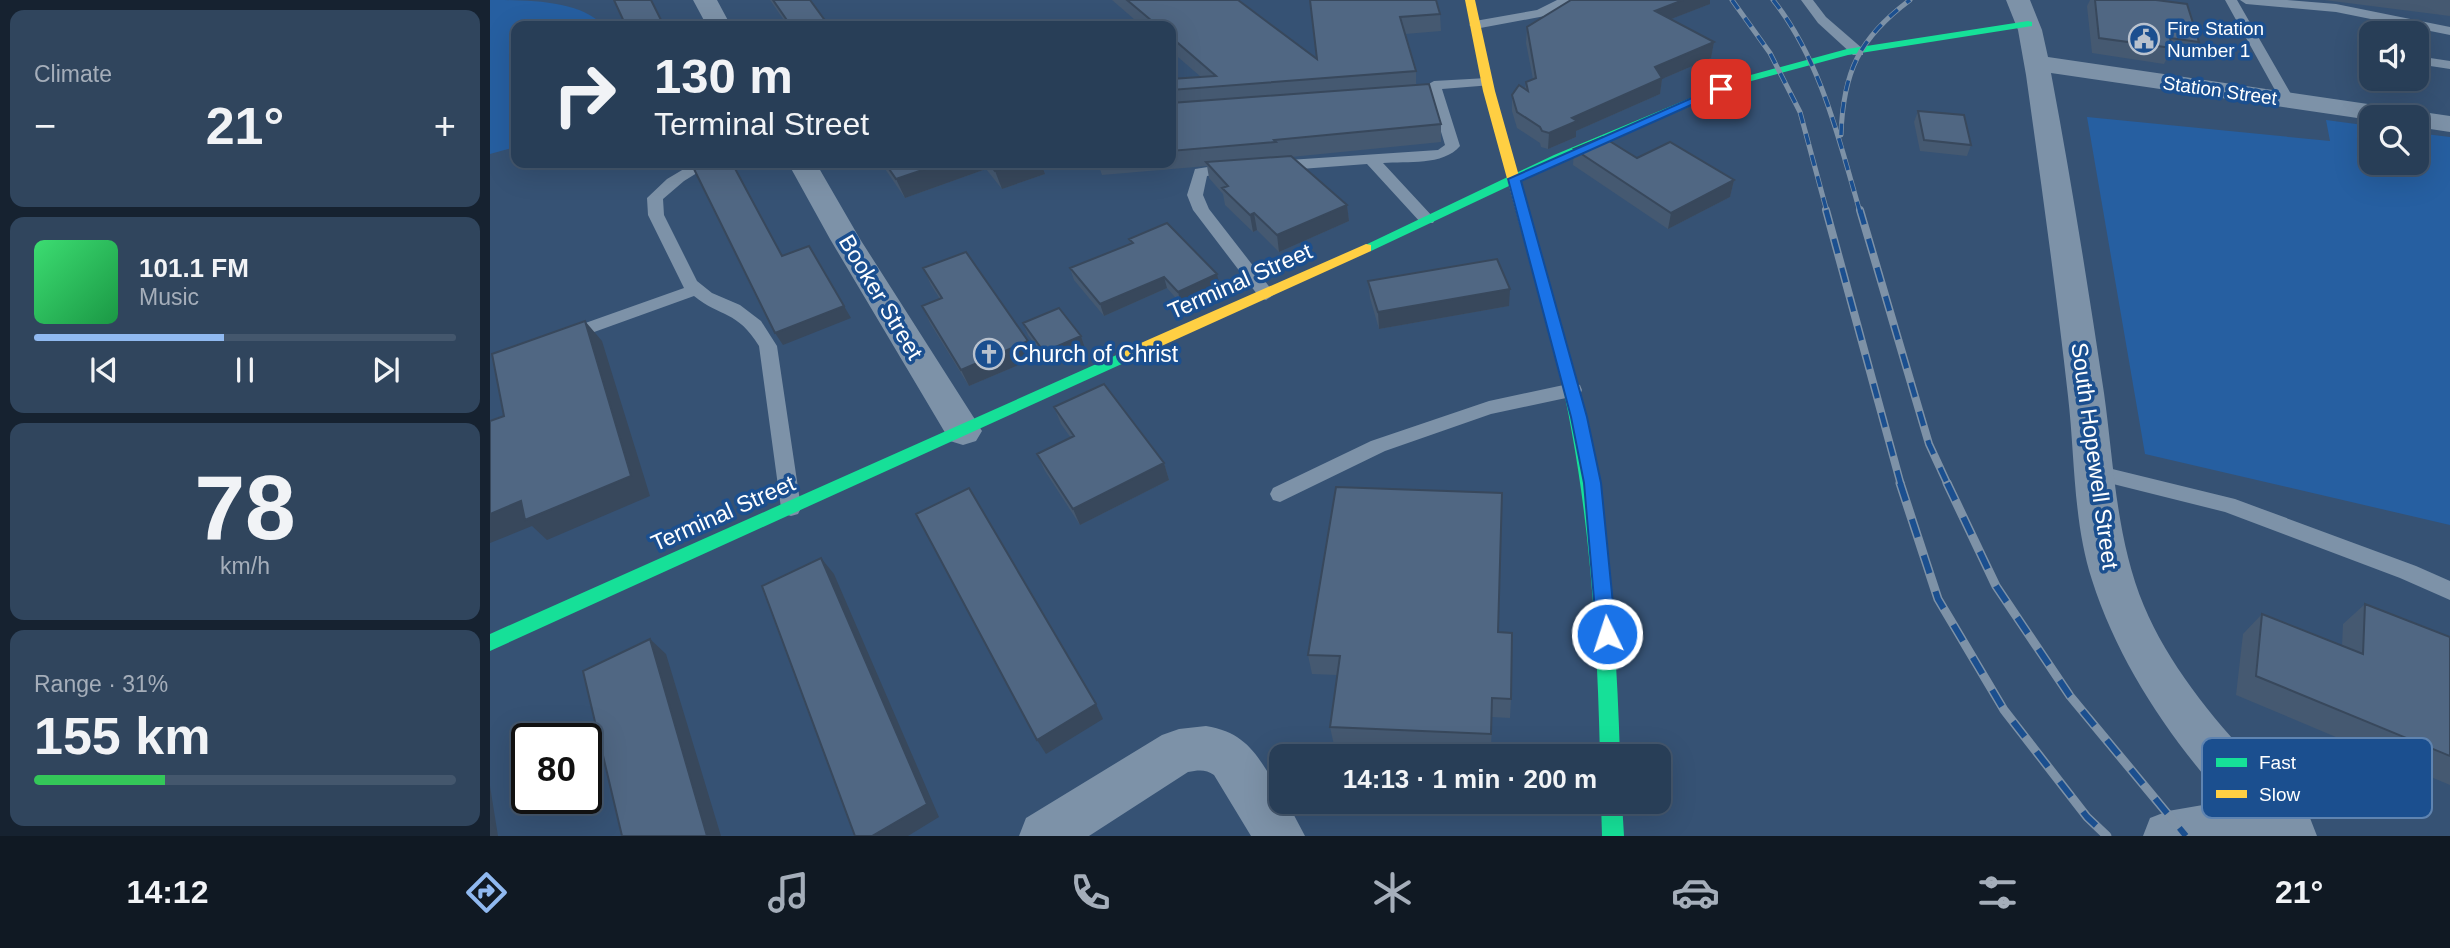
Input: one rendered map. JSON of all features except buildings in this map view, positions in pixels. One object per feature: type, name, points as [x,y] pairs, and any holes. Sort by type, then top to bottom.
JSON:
[{"type":"main road","points":[[1470,0],[1487,82],[1573,390],[1592,483],[1602,565],[1609,744]]},
{"type":"main road","name":"Terminal Street","points":[[490,643],[1266,294],[1514,179],[1740,81],[1767,72],[2023,12]]},
{"type":"main road","points":[[1612,814],[1613,836]]},
{"type":"street","points":[[705,0],[716,21]]},
{"type":"street","name":"South Hopewell Street","points":[[2023,12],[2036,63],[2076,313],[2112,579],[2137,635],[2164,683],[2205,738]]},
{"type":"street","name":"Station Street","points":[[2036,63],[2359,111]]},
{"type":"street","points":[[2429,121],[2450,124]]},
{"type":"street","name":"Booker Street","points":[[806,168],[845,239],[963,430]]},
{"type":"street","points":[[1044,836],[1179,751],[1202,747],[1222,752],[1231,759],[1280,836]]},
{"type":"street","name":"South Hopewell Street","points":[[2168,836],[2283,827]]},
{"type":"lane","points":[[1475,25],[1541,13],[1566,0]]},
{"type":"lane","points":[[1807,0],[1822,20],[1858,52]]},
{"type":"lane","points":[[2231,0],[2288,101]]},
{"type":"lane","points":[[2246,0],[2336,8],[2450,30]]},
{"type":"lane","points":[[2429,62],[2450,65]]},
{"type":"lane","points":[[1266,294],[1201,210],[1195,195],[1200,172],[1442,153],[1453,146],[1430,95],[1434,85],[1487,82]]},
{"type":"lane","points":[[1371,159],[1427,220]]},
{"type":"lane","points":[[696,168],[682,175],[655,198],[656,215],[690,284],[755,325],[768,346],[791,508]]},
{"type":"lane","points":[[553,340],[696,289]]},
{"type":"lane","points":[[1280,494],[1378,446],[1489,408],[1573,390]]},
{"type":"lane","points":[[2096,473],[2228,505],[2408,572],[2450,591]]},
{"type":"shaded area","points":[[490,0],[551,3],[567,6],[594,17],[598,21],[511,21],[511,148],[490,154]]},
{"type":"shaded area","points":[[2087,117],[2330,141],[2326,120],[2359,124],[2359,175],[2429,175],[2429,134],[2450,137],[2450,525],[2145,454]]},
{"type":"railway","points":[[1732,0],[1770,53],[1800,112],[1827,212]]},
{"type":"railway","points":[[1773,0],[1790,23],[1816,74],[1836,129],[1860,212]]},
{"type":"railway","points":[[1841,135],[1845,93],[1857,58],[1878,28],[1910,0]]},
{"type":"railway","points":[[1826,210],[1901,485]]},
{"type":"railway","points":[[1860,210],[1929,444],[1948,485]]},
{"type":"railway","points":[[1900,483],[1938,599],[2004,710],[2087,817],[2107,836]]},
{"type":"railway","points":[[1947,483],[1996,586],[2070,696],[2186,836]]},
{"type":"traffic: fast","points":[[1366,248],[1558,158],[1740,81],[1847,52],[2028,24]]},
{"type":"traffic: fast","points":[[490,643],[1130,354]]},
{"type":"traffic: fast","points":[[1563,357],[1576,406],[1593,505],[1604,605],[1610,744]]},
{"type":"traffic: fast","points":[[1612,814],[1613,836]]},
{"type":"traffic: slow","points":[[1470,0],[1489,91],[1563,357]]},
{"type":"traffic: slow","points":[[1130,354],[1366,248]]},
{"type":"place","name":"Fire Station Number 1","points":[[2144,39]]},
{"type":"place","name":"Church of Christ","points":[[989,354]]},
{"type":"route","points":[[1607,634],[1592,483],[1579,417],[1514,179],[1721,89]]}]
